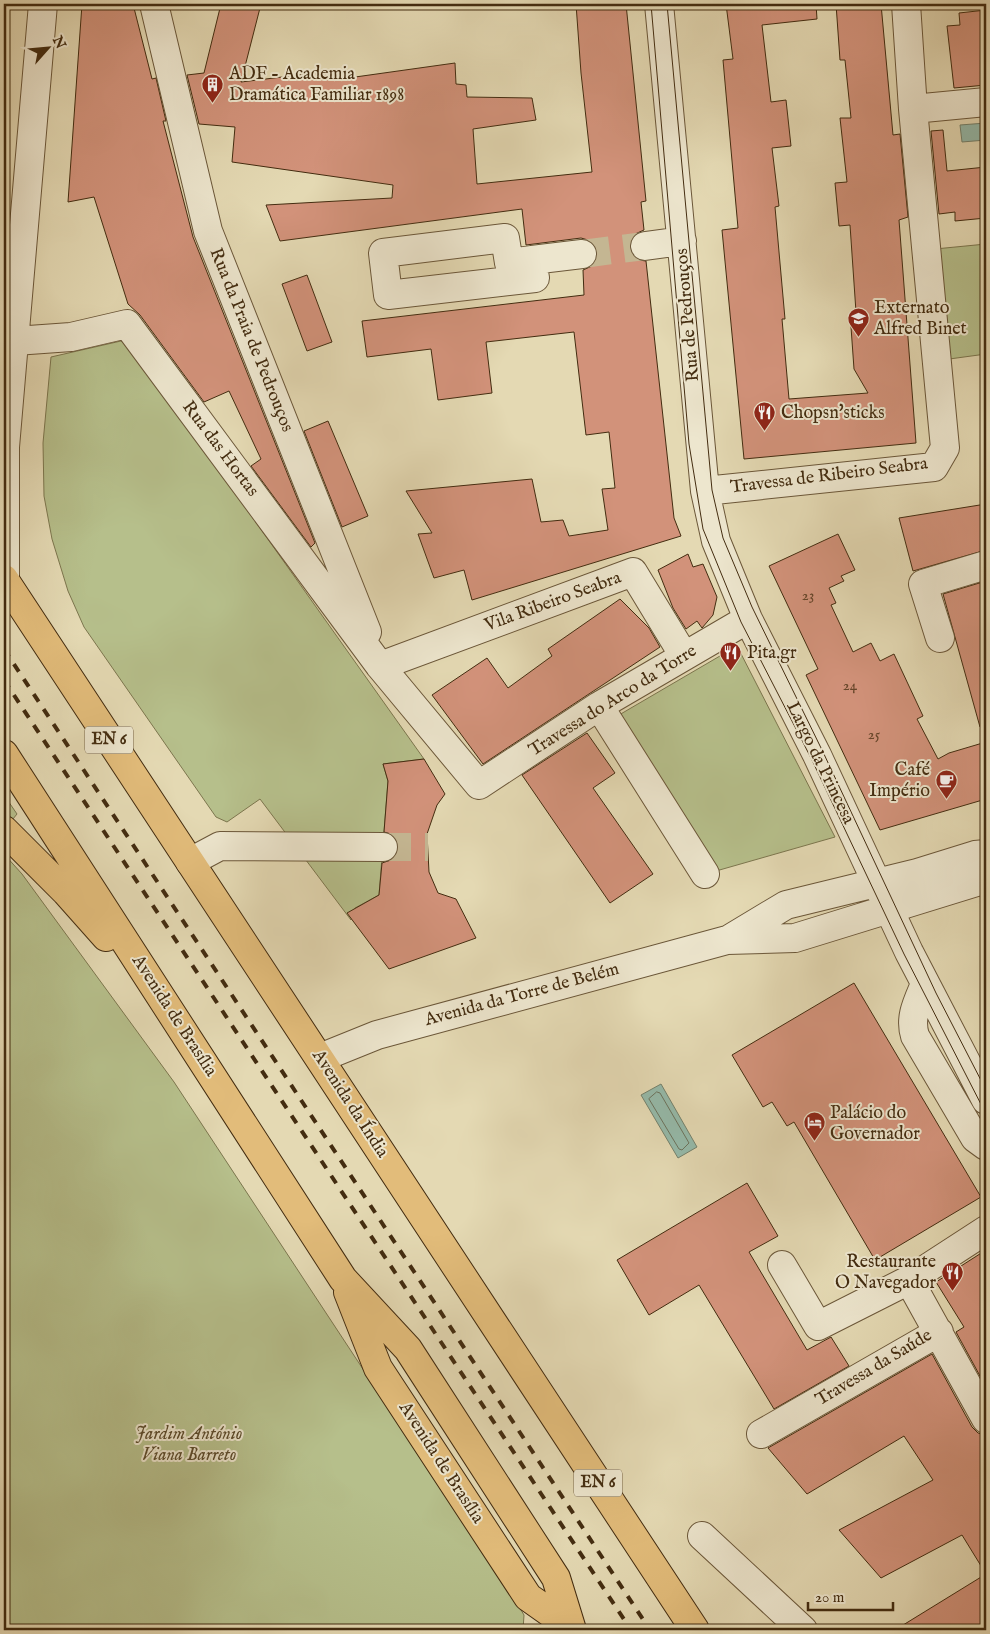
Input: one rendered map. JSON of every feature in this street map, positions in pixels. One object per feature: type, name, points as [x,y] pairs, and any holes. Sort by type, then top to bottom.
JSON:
[{"type":"main road","name":"Avenida da Índia","points":[[4,580],[695,1630]]},
{"type":"main road","name":"Avenida de Brasília","points":[[4,754],[343,1279],[414,1357],[556,1578],[568,1629]]},
{"type":"main road","points":[[4,830],[66,892],[169,1008]]},
{"type":"main road","name":"Avenida de Brasília","points":[[343,1279],[378,1368],[528,1597],[568,1629]]},
{"type":"street","points":[[4,580],[5,447],[43,4]]},
{"type":"street","name":"Rua da Praia de Pedrouços","points":[[154,4],[208,231],[380,666]]},
{"type":"street","name":"Rua de Pedrouços","points":[[659,4],[705,491],[716,541],[748,619]]},
{"type":"street","points":[[906,4],[913,109],[986,102]]},
{"type":"street","name":"Travessa de Ribeiro Seabra","points":[[705,491],[934,467],[945,448],[913,109]]},
{"type":"street","points":[[532,260],[535,278],[388,295],[383,252],[505,238],[509,263],[532,260],[582,254]]},
{"type":"street","points":[[645,246],[682,241]]},
{"type":"street","name":"Rua das Hortas","points":[[14,341],[71,337],[127,324],[380,666]]},
{"type":"street","points":[[940,638],[923,584],[986,565]]},
{"type":"street","name":"Vila Ribeiro Seabra","points":[[380,666],[633,572],[684,656]]},
{"type":"street","name":"Travessa do Arco da Torre","points":[[380,666],[479,786],[599,706],[748,619]]},
{"type":"street","name":"Largo da Princesa","points":[[748,619],[817,755],[925,984],[986,1100]]},
{"type":"street","points":[[599,706],[705,874]]},
{"type":"street","points":[[190,862],[220,846],[383,847]]},
{"type":"street","name":"Avenida da Torre de Belém","points":[[728,940],[786,905],[986,854]]},
{"type":"street","name":"Avenida da Torre de Belém","points":[[320,1058],[376,1035],[728,940],[795,938],[986,879]]},
{"type":"street","points":[[925,984],[913,1017],[915,1036],[975,1138],[986,1146]]},
{"type":"street","points":[[782,1265],[818,1326],[909,1280],[986,1230]]},
{"type":"street","name":"Travessa da Saúde","points":[[760,1434],[939,1332],[909,1280]]},
{"type":"street","points":[[939,1332],[984,1410]]},
{"type":"street","points":[[702,1536],[803,1630]]},
{"type":"green space","points":[[986,244],[986,354],[942,360],[935,249]]},
{"type":"green space","points":[[121,341],[135,352],[424,759],[383,764],[388,781],[379,895],[355,908],[351,920],[260,799],[227,822],[216,817],[84,627],[68,591],[52,539],[44,496],[43,443],[51,357]]},
{"type":"green space","points":[[737,646],[835,837],[716,871],[619,715]]},
{"type":"green space","points":[[4,795],[17,814],[4,830]]},
{"type":"green space","name":"Jardim António Viana Barreto","points":[[4,854],[22,874],[174,1082],[513,1597],[524,1615],[523,1630],[4,1630]]},
{"type":"water","points":[[986,123],[986,140],[962,142],[960,125]]},
{"type":"water","points":[[661,1084],[697,1147],[678,1158],[641,1095]]},
{"type":"building","points":[[82,4],[133,4],[152,79],[156,78],[166,121],[163,121],[193,237],[315,543],[311,547],[251,466],[261,459],[229,391],[204,402],[140,315],[128,304],[94,197],[68,202]]},
{"type":"building","points":[[221,4],[261,4],[241,82],[340,70],[341,79],[455,63],[456,84],[466,85],[467,97],[532,98],[536,120],[473,129],[477,184],[592,172],[581,73],[576,4],[626,4],[646,201],[641,202],[644,230],[635,234],[631,240],[630,248],[633,256],[639,260],[646,261],[674,518],[681,536],[472,600],[464,570],[434,578],[418,534],[432,533],[406,491],[532,479],[541,522],[563,520],[569,536],[608,530],[602,489],[615,488],[609,432],[586,435],[574,332],[486,342],[492,393],[438,400],[431,349],[367,357],[362,321],[584,295],[583,270],[592,266],[596,260],[597,252],[594,244],[581,238],[526,245],[522,209],[280,241],[266,205],[392,198],[393,185],[232,162],[235,127],[199,124],[187,75],[204,73]]},
{"type":"building","points":[[726,4],[816,4],[817,19],[762,25],[771,102],[786,100],[791,146],[772,148],[779,206],[775,207],[785,319],[782,319],[789,399],[868,393],[854,369],[850,313],[856,312],[850,225],[839,226],[835,183],[847,182],[840,118],[851,118],[845,60],[840,60],[836,4],[881,4],[893,135],[900,134],[908,217],[899,220],[916,443],[744,459],[722,230],[738,228],[723,60],[733,59]]},
{"type":"building","points":[[986,10],[986,85],[954,88],[947,26],[960,25],[959,13]]},
{"type":"building","points":[[943,130],[947,171],[986,167],[986,218],[955,221],[955,212],[939,214],[931,131]]},
{"type":"building","points":[[307,275],[332,342],[307,351],[282,284]]},
{"type":"building","points":[[328,421],[368,516],[342,527],[304,431]]},
{"type":"building","points":[[986,504],[986,550],[913,571],[899,518]]},
{"type":"building","points":[[838,534],[855,570],[841,576],[844,581],[829,588],[836,603],[831,605],[853,652],[871,643],[880,661],[894,654],[923,716],[917,719],[938,759],[949,753],[986,742],[986,799],[880,830],[806,675],[818,669],[769,566]]},
{"type":"building","points":[[688,554],[693,567],[703,564],[717,597],[713,615],[702,628],[697,621],[686,629],[673,608],[658,570]]},
{"type":"building","points":[[986,581],[986,726],[980,727],[943,594]]},
{"type":"building","points":[[620,599],[649,628],[660,647],[483,764],[432,695],[487,658],[508,688],[552,656],[548,649]]},
{"type":"building","points":[[587,733],[615,773],[593,788],[653,874],[610,903],[522,775]]},
{"type":"building","points":[[424,759],[445,794],[437,805],[427,834],[429,872],[438,893],[456,899],[476,938],[389,969],[347,913],[379,895],[382,863],[391,860],[399,848],[396,839],[391,834],[384,832],[388,781],[383,764]]},
{"type":"building","points":[[854,983],[981,1197],[875,1260],[794,1122],[787,1126],[772,1102],[763,1107],[732,1055]]},
{"type":"building","points":[[747,1183],[778,1236],[749,1252],[807,1350],[831,1337],[849,1366],[774,1409],[699,1285],[649,1315],[617,1260]]},
{"type":"building","points":[[986,1250],[986,1387],[956,1332],[964,1327],[936,1282]]},
{"type":"building","points":[[932,1354],[972,1427],[978,1433],[986,1435],[986,1574],[962,1535],[881,1578],[839,1530],[933,1480],[904,1436],[807,1494],[768,1448]]},
{"type":"building","points":[[986,1574],[986,1630],[895,1630]]},
{"type":"tunnel","points":[[582,254],[645,246]]},
{"type":"tunnel","points":[[383,847],[428,847]]},
{"type":"tram line","points":[[651,4],[689,444],[703,529],[741,622],[811,758],[904,954],[986,1114]]},
{"type":"tram line","points":[[667,4],[712,490],[723,538],[752,607],[823,752],[936,993],[986,1090]]},
{"type":"railway","points":[[4,649],[650,1630]]},
{"type":"railway","points":[[4,680],[631,1630]]},
{"type":"place","name":"ADF - Academia Dramática Familiar 1898","points":[[213,103]]},
{"type":"place","name":"Externato Alfred Binet","points":[[858,337]]},
{"type":"place","name":"Chopsn'sticks","points":[[765,432]]},
{"type":"place","name":"Pita.gr","points":[[731,672]]},
{"type":"place","name":"Café Império","points":[[946,799]]},
{"type":"place","name":"Palácio do Governador","points":[[814,1142]]},
{"type":"place","name":"Restaurante O Navegador","points":[[952,1291]]}]
